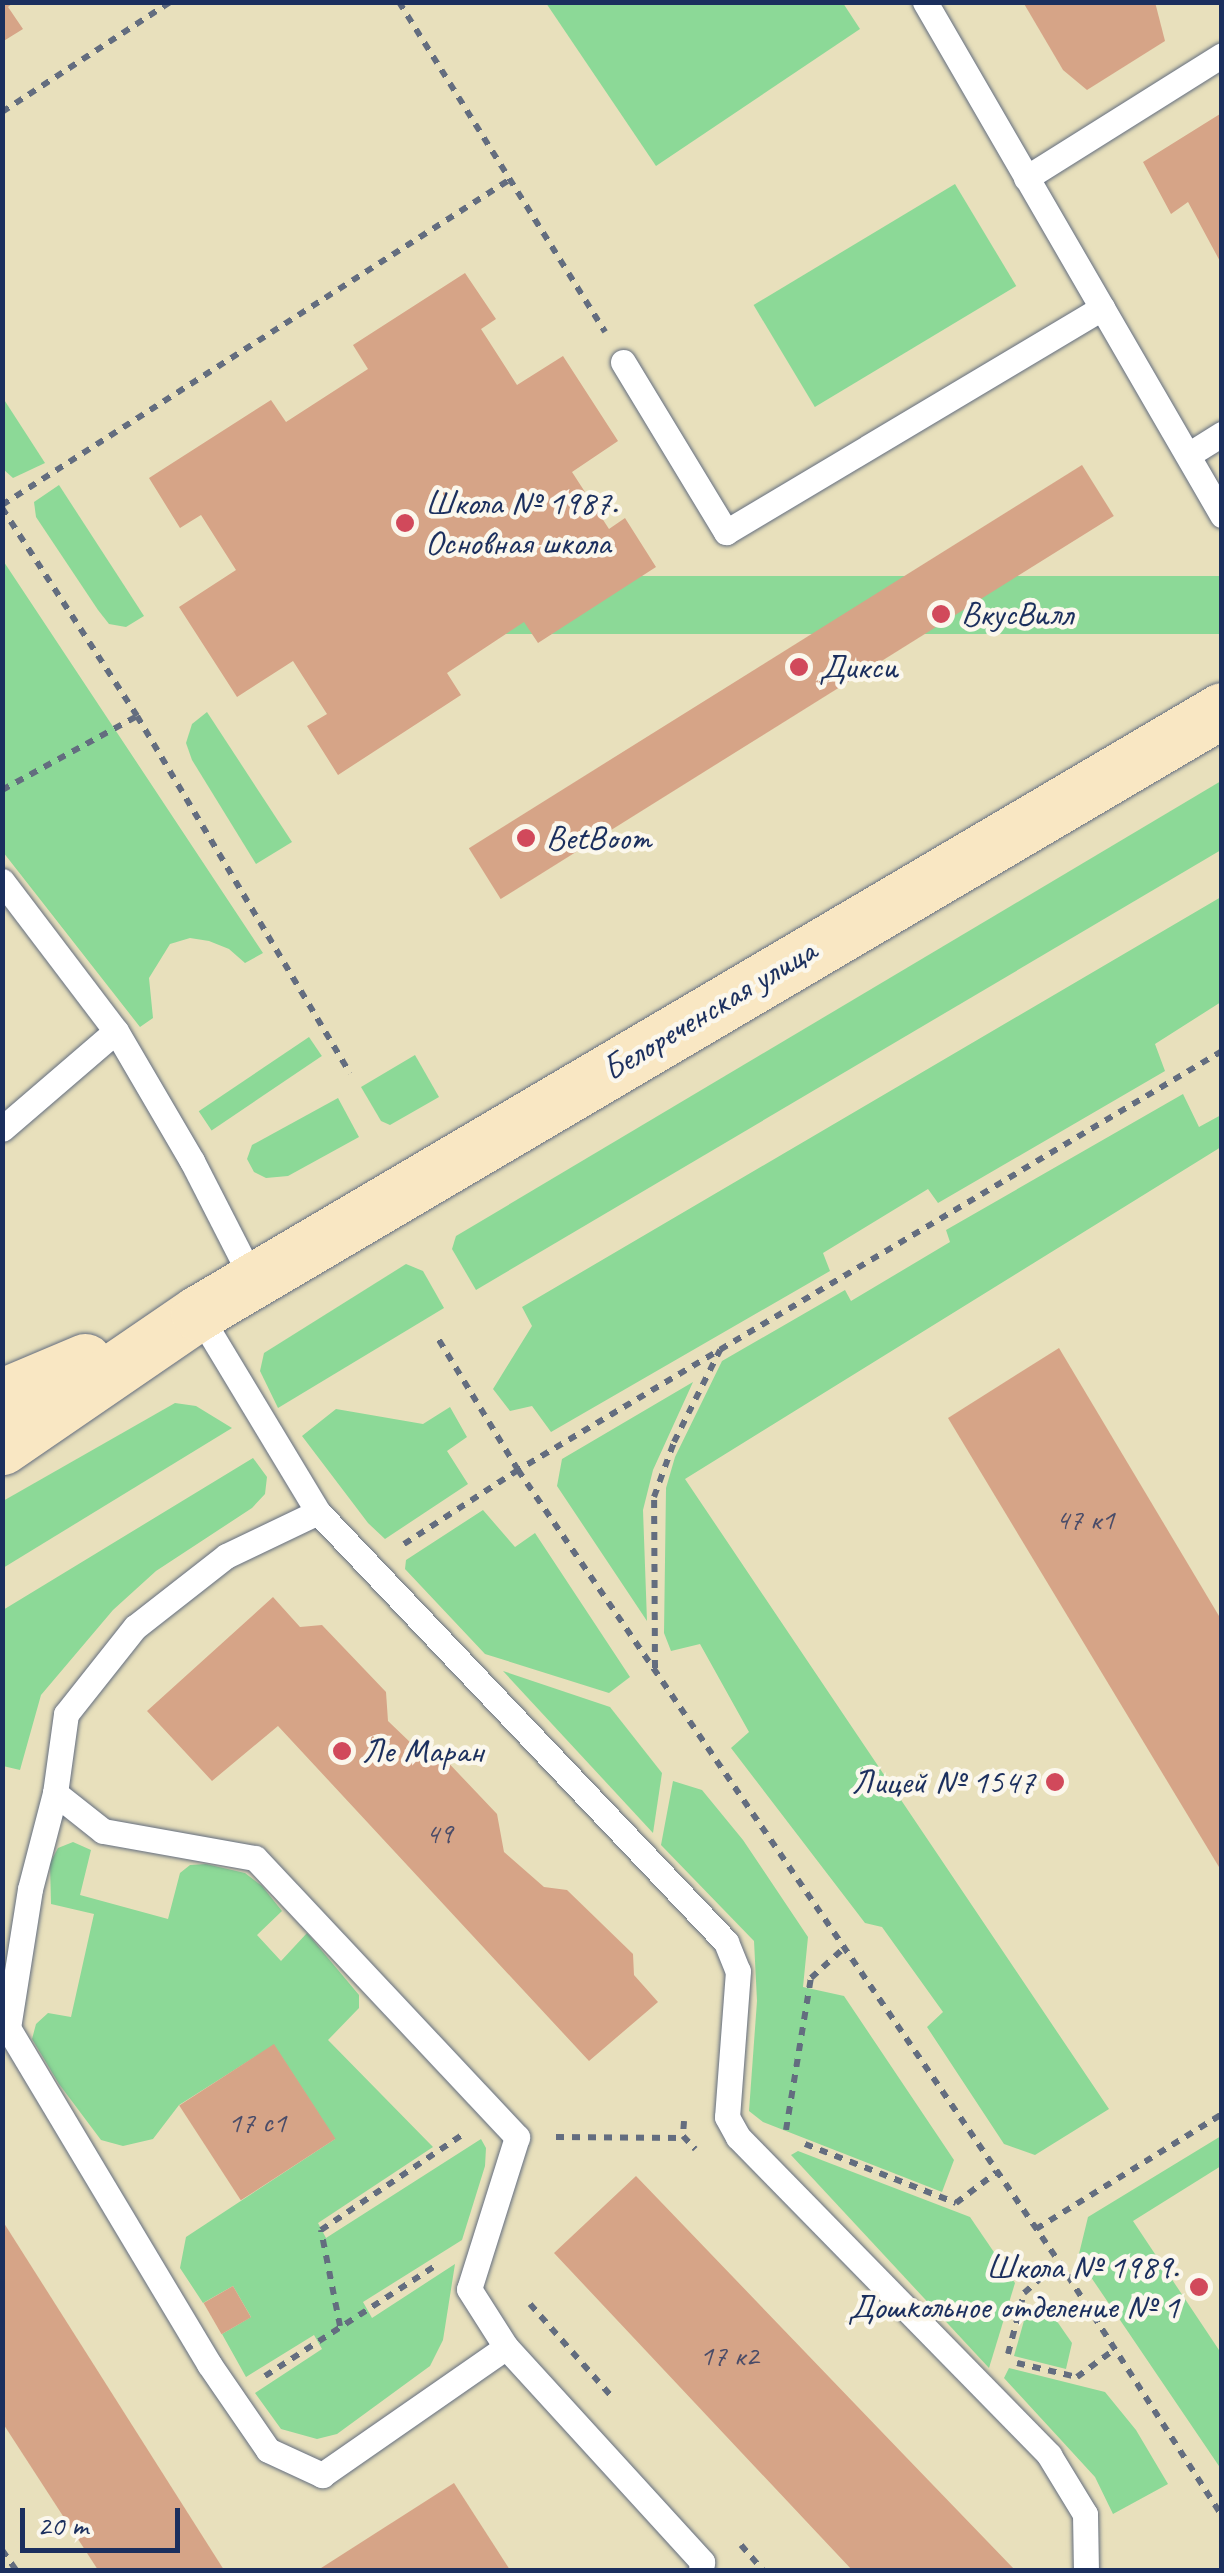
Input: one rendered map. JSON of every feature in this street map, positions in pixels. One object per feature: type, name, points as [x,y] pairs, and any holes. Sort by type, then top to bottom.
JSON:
[{"type":"main road","name":"Белореченская улица","points":[[2,1446],[198,1313],[1222,710]]},
{"type":"main road","name":"Белореченская улица","points":[[2,1396],[198,1313]]},
{"type":"lane","points":[[924,2],[1222,515]]},
{"type":"lane","points":[[1026,178],[1222,55]]},
{"type":"lane","points":[[623,362],[726,532],[1102,308]]},
{"type":"lane","points":[[1188,455],[1222,434]]},
{"type":"lane","points":[[2,881],[116,1030],[192,1161],[254,1282]]},
{"type":"lane","points":[[2,1129],[116,1030]]},
{"type":"lane","points":[[198,1313],[318,1512],[726,1942],[738,1971],[727,2117],[738,2137],[1048,2456],[1085,2514],[1086,2570]]},
{"type":"lane","points":[[318,1512],[226,1556],[135,1627],[66,1714],[55,1793],[30,1889],[8,2028],[268,2450],[322,2475],[506,2348]]},
{"type":"lane","points":[[55,1793],[102,1832],[255,1858],[517,2137],[469,2290],[506,2348],[702,2562],[701,2570]]},
{"type":"path","points":[[2,112],[170,2]]},
{"type":"path","points":[[399,2],[623,362]]},
{"type":"path","points":[[350,1073],[138,716],[2,506],[510,180]]},
{"type":"path","points":[[2,790],[138,716]]},
{"type":"path","points":[[369,1566],[518,1470],[1222,1052]]},
{"type":"path","points":[[436,1337],[518,1470],[1036,2229],[1222,2516]]},
{"type":"path","points":[[655,1671],[654,1497],[674,1442],[721,1349]]},
{"type":"path","points":[[762,2161],[785,2136],[811,1978],[844,1948]]},
{"type":"path","points":[[340,2326],[321,2230],[495,2114]]},
{"type":"path","points":[[1036,2229],[1222,2114]]},
{"type":"path","points":[[550,2136],[684,2138]]},
{"type":"path","points":[[785,2136],[956,2203],[997,2172]]},
{"type":"path","points":[[232,2397],[486,2236]]},
{"type":"path","points":[[1058,2262],[1024,2293],[1006,2360],[1077,2377],[1115,2349]]},
{"type":"path","points":[[2,2550],[16,2570]]},
{"type":"green space","points":[[546,3],[843,3],[860,29],[656,166]]},
{"type":"green space","points":[[955,184],[1016,286],[815,407],[754,305]]},
{"type":"green space","points":[[3,398],[45,463],[13,478],[3,469]]},
{"type":"green space","points":[[59,485],[144,616],[126,627],[109,624],[36,517],[34,502]]},
{"type":"green space","points":[[2,559],[263,953],[245,963],[229,949],[209,941],[190,938],[170,944],[149,978],[153,1018],[140,1027],[3,852]]},
{"type":"green space","points":[[335,576],[1221,576],[1221,634],[335,634]]},
{"type":"green space","points":[[207,712],[292,842],[256,864],[192,760],[186,743],[192,724]]},
{"type":"green space","points":[[1221,781],[1221,850],[476,1290],[452,1249],[456,1236]]},
{"type":"green space","points":[[1221,897],[1221,1002],[1155,1044],[1165,1071],[938,1203],[928,1189],[823,1253],[830,1271],[551,1432],[532,1406],[510,1411],[493,1389],[532,1326],[522,1307]]},
{"type":"green space","points":[[309,1037],[322,1056],[212,1130],[199,1111]]},
{"type":"green space","points":[[415,1055],[439,1097],[390,1125],[381,1121],[361,1087]]},
{"type":"green space","points":[[1183,1094],[1199,1127],[1221,1115],[1221,1147],[685,1479],[1109,2109],[1035,2155],[1004,2144],[927,2027],[943,2012],[882,1927],[865,1923],[731,1748],[749,1732],[700,1644],[671,1651],[664,1633],[666,1488],[675,1457],[722,1361],[845,1290],[851,1301],[950,1242],[946,1230]]},
{"type":"green space","points":[[338,1098],[359,1137],[288,1176],[266,1178],[254,1172],[247,1159],[252,1145]]},
{"type":"green space","points":[[406,1264],[423,1271],[444,1308],[278,1408],[260,1371],[264,1353]]},
{"type":"green space","points":[[693,1382],[653,1470],[643,1510],[647,1621],[557,1486],[562,1459]]},
{"type":"green space","points":[[175,1403],[196,1406],[232,1428],[3,1568],[3,1501]]},
{"type":"green space","points":[[450,1407],[467,1437],[447,1451],[468,1484],[385,1539],[368,1523],[302,1436],[336,1409],[423,1424]]},
{"type":"green space","points":[[253,1458],[267,1477],[265,1494],[252,1508],[156,1571],[113,1610],[41,1695],[20,1770],[3,1766],[3,1610]]},
{"type":"green space","points":[[483,1510],[515,1547],[535,1533],[630,1677],[609,1693],[485,1654],[405,1569],[406,1560]]},
{"type":"green space","points":[[503,1671],[610,1707],[662,1773],[653,1833]]},
{"type":"green space","points":[[673,1781],[702,1790],[743,1840],[808,1937],[803,1987],[844,1996],[954,2160],[942,2192],[763,2122],[749,2111],[757,2001],[754,1941],[661,1845]]},
{"type":"green space","points":[[73,1842],[91,1850],[80,1895],[168,1919],[180,1873],[190,1865],[206,1864],[245,1873],[262,1886],[282,1911],[257,1935],[281,1961],[307,1933],[359,1995],[359,2008],[328,2040],[433,2147],[318,2223],[326,2238],[481,2139],[486,2148],[485,2166],[462,2240],[363,2302],[372,2318],[455,2264],[443,2340],[430,2366],[337,2434],[317,2439],[281,2429],[255,2393],[322,2349],[314,2335],[246,2377],[222,2334],[251,2317],[233,2286],[203,2303],[180,2268],[186,2237],[335,2139],[274,2045],[179,2105],[153,2139],[123,2146],[101,2140],[59,2084],[32,2039],[36,2024],[48,2013],[71,2017],[94,1914],[51,1904],[50,1863],[58,1848]]},
{"type":"green space","points":[[1221,2136],[1221,2166],[1133,2221],[1221,2353],[1221,2469],[1078,2258],[1088,2217]]},
{"type":"green space","points":[[798,2151],[970,2217],[1015,2283],[989,2368],[791,2155]]},
{"type":"green space","points":[[1027,2310],[1054,2317],[1072,2343],[1066,2369],[1014,2356]]},
{"type":"green space","points":[[1009,2368],[1105,2392],[1136,2430],[1168,2484],[1113,2514],[1095,2477],[1004,2378]]},
{"type":"building","points":[[2,2],[14,2],[8,7],[23,29],[2,42]]},
{"type":"building","points":[[1023,2],[1155,2],[1165,41],[1087,90],[1063,70]]},
{"type":"building","points":[[1220,114],[1222,265],[1188,202],[1171,214],[1143,162]]},
{"type":"building","name":"Школа № 1987. Основная школа","points":[[465,273],[496,319],[481,329],[517,385],[563,356],[618,441],[572,472],[609,529],[625,518],[656,567],[538,643],[524,622],[447,673],[461,695],[338,775],[307,726],[327,714],[293,661],[237,697],[179,607],[236,570],[201,515],[180,528],[149,478],[271,400],[286,422],[368,369],[353,345]]},
{"type":"building","points":[[1082,465],[1114,516],[501,899],[469,848]]},
{"type":"building","points":[[1059,1348],[1222,1621],[1222,1872],[948,1418]]},
{"type":"building","points":[[273,1597],[300,1627],[322,1625],[386,1692],[388,1721],[413,1745],[441,1755],[497,1814],[504,1852],[544,1887],[567,1890],[633,1954],[634,1975],[658,2002],[589,2061],[278,1726],[212,1781],[147,1711]]},
{"type":"building","points":[[274,2044],[336,2139],[241,2200],[179,2106]]},
{"type":"building","points":[[636,2176],[1014,2569],[852,2570],[554,2253]]},
{"type":"building","points":[[2,2220],[224,2570],[98,2570],[2,2422]]},
{"type":"building","points":[[233,2286],[251,2317],[222,2334],[204,2303]]},
{"type":"building","points":[[454,2483],[510,2570],[318,2570]]},
{"type":"place","name":"Школа № 1987. Основная школа","points":[[405,523]]},
{"type":"place","name":"ВкусВилл","points":[[941,614]]},
{"type":"place","name":"Дикси","points":[[799,667]]},
{"type":"place","name":"BetBoom","points":[[526,838]]},
{"type":"place","name":"Ле Маран","points":[[342,1751]]},
{"type":"place","name":"Лицей № 1547","points":[[1055,1782]]},
{"type":"place","name":"Школа № 1989. Дошкольное отделение № 1","points":[[1199,2287]]}]
